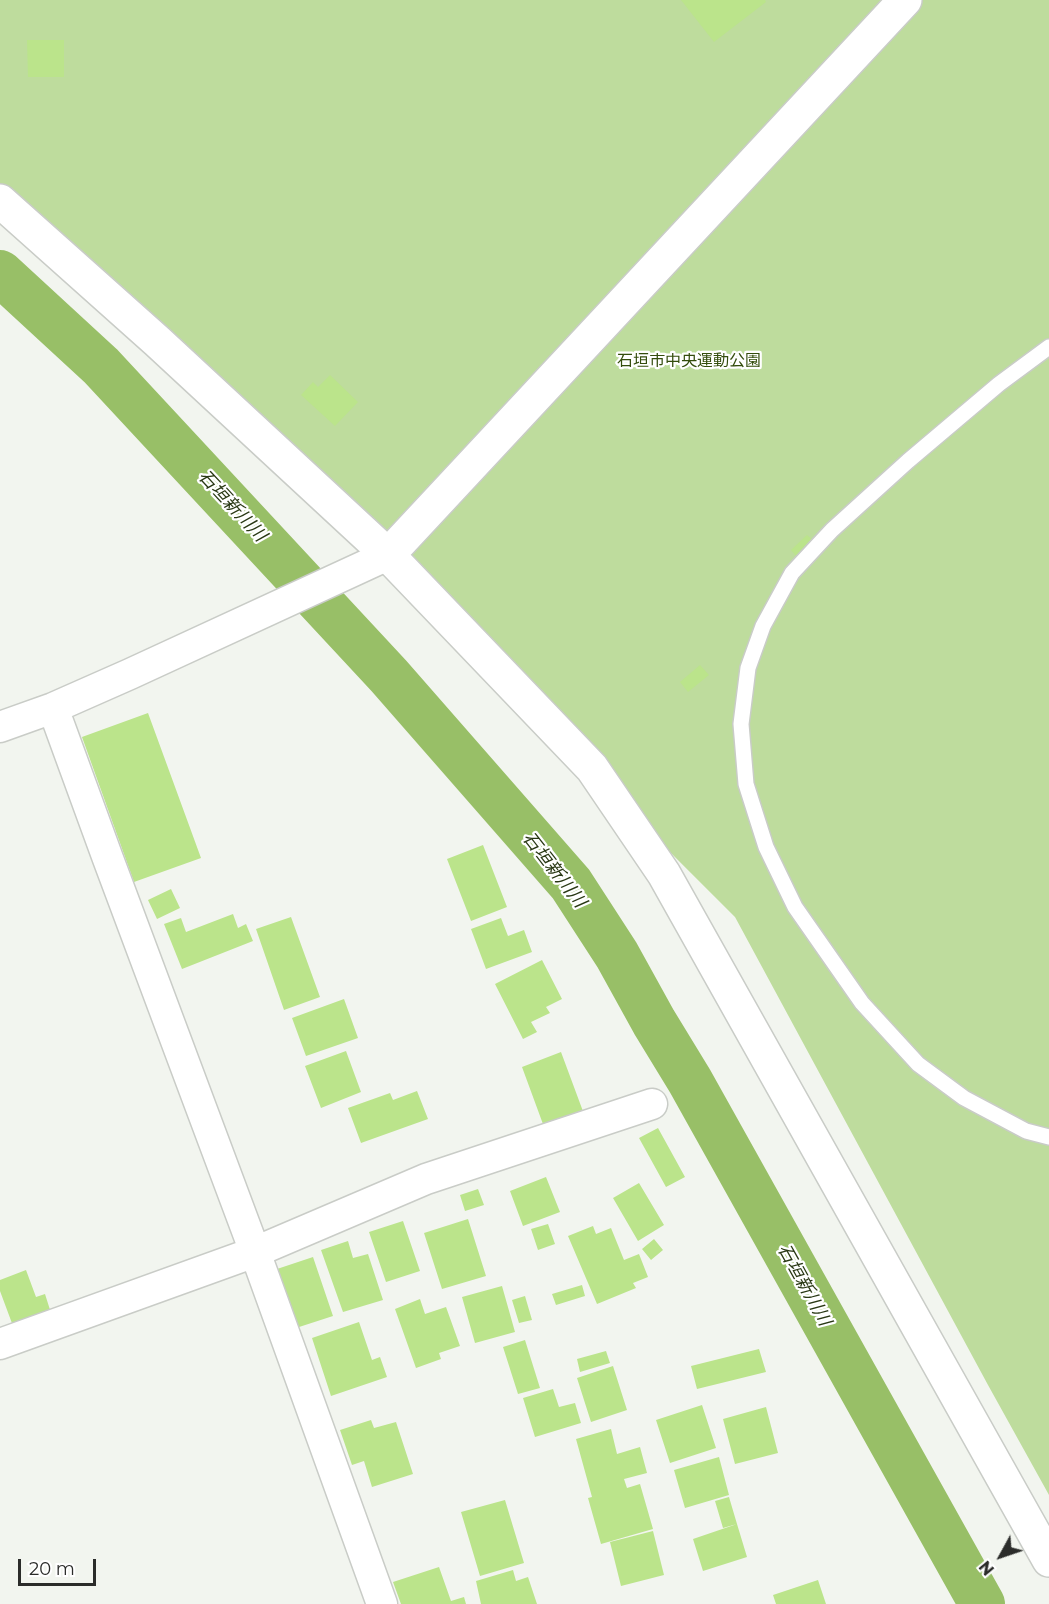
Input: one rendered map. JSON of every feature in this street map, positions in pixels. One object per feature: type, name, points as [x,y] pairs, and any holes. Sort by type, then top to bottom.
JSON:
[{"type":"street","points":[[0,727],[53,708],[130,674],[388,555],[904,0]]},
{"type":"street","points":[[0,201],[388,555],[592,768],[664,874],[1049,1560]]},
{"type":"street","points":[[53,708],[255,1252],[382,1604]]},
{"type":"street","points":[[0,1344],[255,1252],[426,1179],[652,1104]]},
{"type":"lane","points":[[1049,347],[999,384],[908,461],[832,530],[792,573],[763,626],[748,668],[741,724],[746,784],[766,847],[795,906],[862,1003],[918,1064],[964,1098],[1026,1131],[1049,1137]]},
{"type":"green space","name":"石垣市中央運動公園","points":[[0,0],[1049,0],[1049,1495],[735,917],[0,183]]},
{"type":"building","points":[[681,0],[765,0],[766,2],[714,42]]},
{"type":"building","points":[[27,40],[64,40],[64,77],[28,77]]},
{"type":"building","points":[[330,375],[358,402],[335,426],[301,395],[313,382],[318,387]]},
{"type":"building","points":[[807,535],[814,541],[797,557],[791,550]]},
{"type":"building","points":[[700,665],[709,675],[688,692],[680,682]]},
{"type":"building","points":[[148,713],[201,858],[134,882],[82,737]]},
{"type":"building","points":[[483,845],[507,907],[471,921],[447,859]]},
{"type":"building","points":[[171,889],[180,908],[157,919],[148,900]]},
{"type":"building","points":[[233,914],[238,928],[246,924],[253,941],[182,969],[164,924],[181,918],[186,932]]},
{"type":"building","points":[[291,917],[320,997],[284,1010],[256,929]]},
{"type":"building","points":[[501,918],[508,936],[524,930],[532,952],[486,969],[471,929]]},
{"type":"building","points":[[542,960],[562,999],[546,1007],[550,1013],[531,1022],[537,1032],[523,1039],[495,984]]},
{"type":"building","points":[[344,999],[358,1038],[306,1056],[292,1018]]},
{"type":"building","points":[[346,1051],[361,1092],[321,1108],[305,1066]]},
{"type":"building","points":[[561,1052],[584,1114],[547,1135],[522,1067]]},
{"type":"building","points":[[417,1091],[428,1119],[361,1143],[348,1108],[390,1093],[393,1100]]},
{"type":"building","points":[[658,1128],[685,1177],[666,1187],[639,1138]]},
{"type":"building","points":[[546,1177],[560,1212],[523,1226],[510,1191]]},
{"type":"building","points":[[639,1183],[664,1225],[638,1241],[613,1198]]},
{"type":"building","points":[[478,1189],[484,1205],[465,1211],[460,1195]]},
{"type":"building","points":[[468,1219],[486,1276],[442,1289],[424,1233]]},
{"type":"building","points":[[403,1221],[420,1271],[386,1282],[369,1232]]},
{"type":"building","points":[[548,1224],[555,1244],[538,1250],[531,1229]]},
{"type":"building","points":[[593,1226],[596,1234],[611,1228],[624,1260],[639,1254],[648,1277],[633,1283],[636,1288],[597,1304],[568,1236]]},
{"type":"building","points":[[654,1239],[663,1250],[651,1260],[642,1249]]},
{"type":"building","points":[[348,1241],[353,1258],[368,1254],[383,1300],[343,1312],[321,1250]]},
{"type":"building","points":[[313,1257],[333,1316],[296,1328],[277,1269]]},
{"type":"building","points":[[26,1270],[36,1297],[45,1294],[51,1313],[13,1326],[0,1291],[0,1280]]},
{"type":"building","points":[[582,1285],[585,1296],[556,1305],[552,1294]]},
{"type":"building","points":[[502,1286],[515,1332],[475,1343],[462,1297]]},
{"type":"building","points":[[525,1296],[532,1320],[519,1323],[512,1300]]},
{"type":"building","points":[[420,1299],[425,1314],[446,1307],[460,1346],[439,1353],[441,1359],[416,1368],[395,1309]]},
{"type":"building","points":[[359,1322],[372,1360],[380,1357],[387,1377],[331,1396],[312,1338]]},
{"type":"building","points":[[525,1340],[540,1388],[518,1394],[503,1347]]},
{"type":"building","points":[[759,1349],[766,1372],[697,1389],[691,1366]]},
{"type":"building","points":[[606,1351],[610,1363],[580,1372],[577,1359]]},
{"type":"building","points":[[613,1366],[627,1410],[591,1422],[577,1378]]},
{"type":"building","points":[[553,1389],[559,1407],[575,1403],[581,1423],[535,1437],[523,1398]]},
{"type":"building","points":[[702,1405],[716,1448],[670,1463],[656,1420]]},
{"type":"building","points":[[766,1407],[778,1453],[735,1464],[723,1419]]},
{"type":"building","points":[[371,1420],[374,1428],[396,1422],[413,1474],[372,1487],[364,1461],[352,1465],[340,1430]]},
{"type":"building","points":[[611,1429],[617,1454],[640,1447],[647,1473],[624,1479],[627,1488],[640,1484],[653,1529],[601,1544],[588,1498],[592,1497],[576,1439]]},
{"type":"building","points":[[719,1457],[729,1495],[685,1508],[674,1470]]},
{"type":"building","points":[[729,1497],[737,1524],[723,1528],[715,1501]]},
{"type":"building","points":[[505,1500],[524,1563],[480,1576],[461,1512]]},
{"type":"building","points":[[737,1524],[747,1557],[703,1571],[693,1539]]},
{"type":"building","points":[[653,1531],[664,1575],[621,1586],[610,1542]]},
{"type":"building","points":[[439,1567],[451,1601],[464,1597],[466,1604],[401,1604],[393,1582]]},
{"type":"building","points":[[513,1570],[516,1581],[528,1577],[537,1604],[481,1604],[476,1581]]},
{"type":"building","points":[[818,1580],[826,1604],[776,1604],[773,1595]]},
{"type":"waterway","name":"石垣新川川","points":[[0,273],[101,366],[389,676],[571,884],[617,955],[690,1081],[982,1604]]}]
